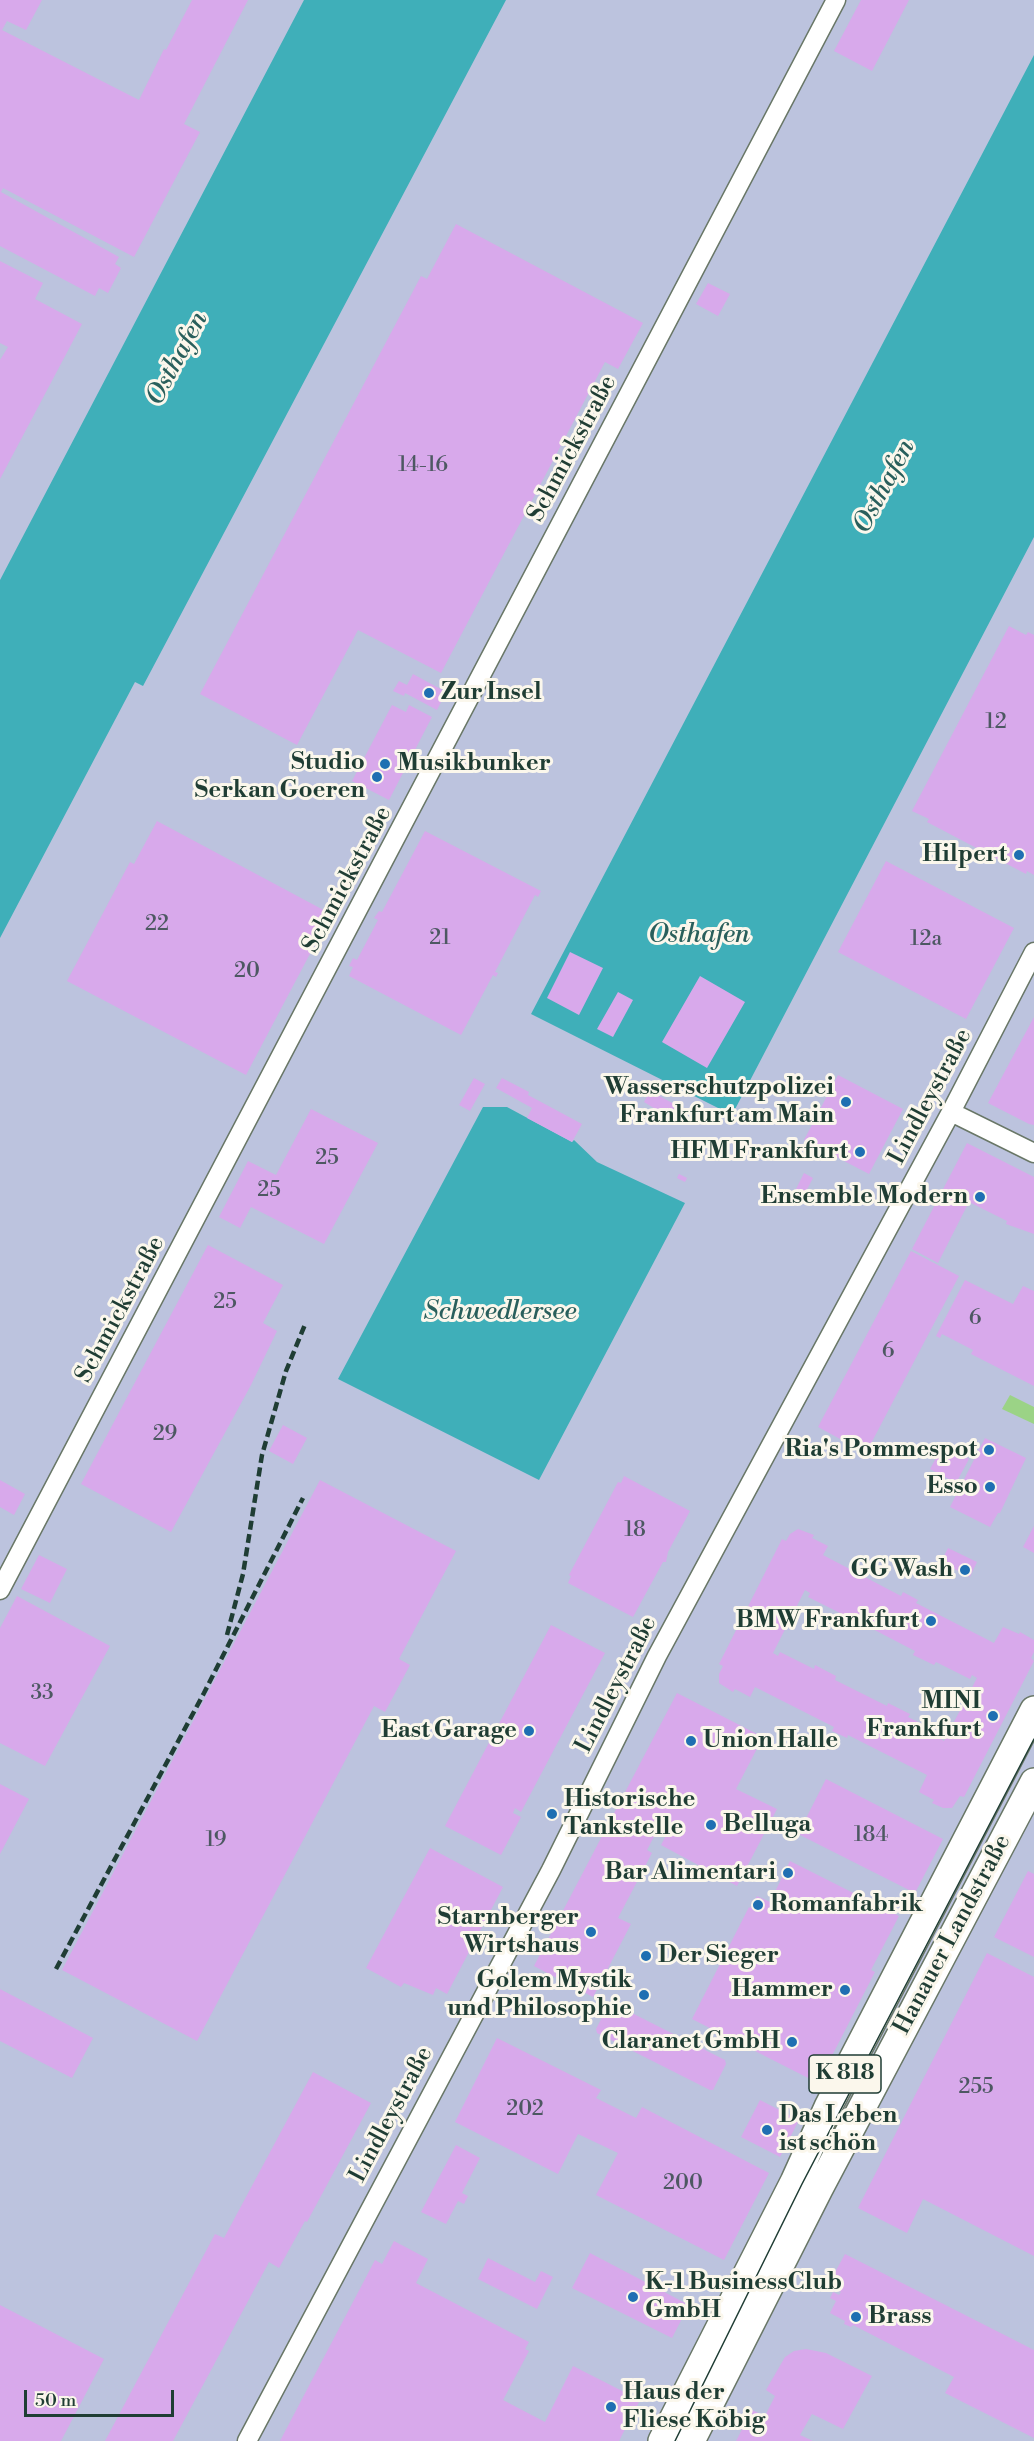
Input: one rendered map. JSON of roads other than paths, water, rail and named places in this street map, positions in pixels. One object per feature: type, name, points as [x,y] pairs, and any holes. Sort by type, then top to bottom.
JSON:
[{"type":"main road","name":"Hanauer Landstraße","points":[[662,2441],[790,2191],[833,2097],[1034,1710]]},
{"type":"main road","name":"Hanauer Landstraße","points":[[691,2441],[819,2189],[1034,1782]]},
{"type":"street","name":"Schmickstraße","points":[[0,1590],[836,0]]},
{"type":"street","name":"Lindleystraße","points":[[247,2441],[550,1870],[662,1645],[951,1112],[1034,952]]},
{"type":"street","points":[[951,1112],[1034,1153]]},
{"type":"water","name":"Osthafen","points":[[304,0],[506,0],[143,686],[135,682],[0,938],[0,580]]},
{"type":"water","name":"Osthafen","points":[[1034,55],[1034,537],[732,1115],[531,1014]]},
{"type":"water","name":"Schwedlersee","points":[[483,1107],[507,1107],[572,1142],[574,1140],[597,1162],[685,1203],[539,1480],[338,1379]]},
{"type":"tram line","points":[[675,2441],[802,2184],[1034,1739]]},
{"type":"railway","points":[[227,1635],[243,1574],[262,1455],[286,1371],[306,1322]]},
{"type":"railway","points":[[56,1969],[204,1693],[303,1498]]},
{"type":"place","name":"Zur Insel","points":[[429,693]]},
{"type":"place","name":"Musikbunker","points":[[385,764]]},
{"type":"place","name":"Studio Serkan Goeren","points":[[377,777]]},
{"type":"place","name":"Hilpert","points":[[1019,855]]},
{"type":"place","name":"Wasserschutzpolizei Frankfurt am Main","points":[[846,1102]]},
{"type":"place","name":"HFM Frankfurt","points":[[860,1152]]},
{"type":"place","name":"Ensemble Modern","points":[[980,1197]]},
{"type":"place","name":"Ria's Pommespot","points":[[989,1450]]},
{"type":"place","name":"Esso","points":[[990,1487]]},
{"type":"place","name":"GG Wash","points":[[965,1570]]},
{"type":"place","name":"BMW Frankfurt","points":[[931,1621]]},
{"type":"place","name":"MINI Frankfurt","points":[[993,1716]]},
{"type":"place","name":"East Garage","points":[[529,1731]]},
{"type":"place","name":"Union Halle","points":[[691,1741]]},
{"type":"place","name":"Historische Tankstelle","points":[[552,1814]]},
{"type":"place","name":"Belluga","points":[[711,1825]]},
{"type":"place","name":"Bar Alimentari","points":[[788,1873]]},
{"type":"place","name":"Romanfabrik","points":[[758,1905]]},
{"type":"place","name":"Starnberger Wirtshaus","points":[[591,1932]]},
{"type":"place","name":"Der Sieger","points":[[646,1956]]},
{"type":"place","name":"Hammer","points":[[845,1990]]},
{"type":"place","name":"Golem Mystik und Philosophie","points":[[644,1995]]},
{"type":"place","name":"Claranet GmbH","points":[[792,2042]]},
{"type":"place","name":"Das Leben ist schön","points":[[767,2130]]},
{"type":"place","name":"K-1 BusinessClub GmbH","points":[[633,2297]]},
{"type":"place","name":"Brass","points":[[856,2317]]},
{"type":"place","name":"Haus der Fliese Köbig","points":[[611,2407]]}]
